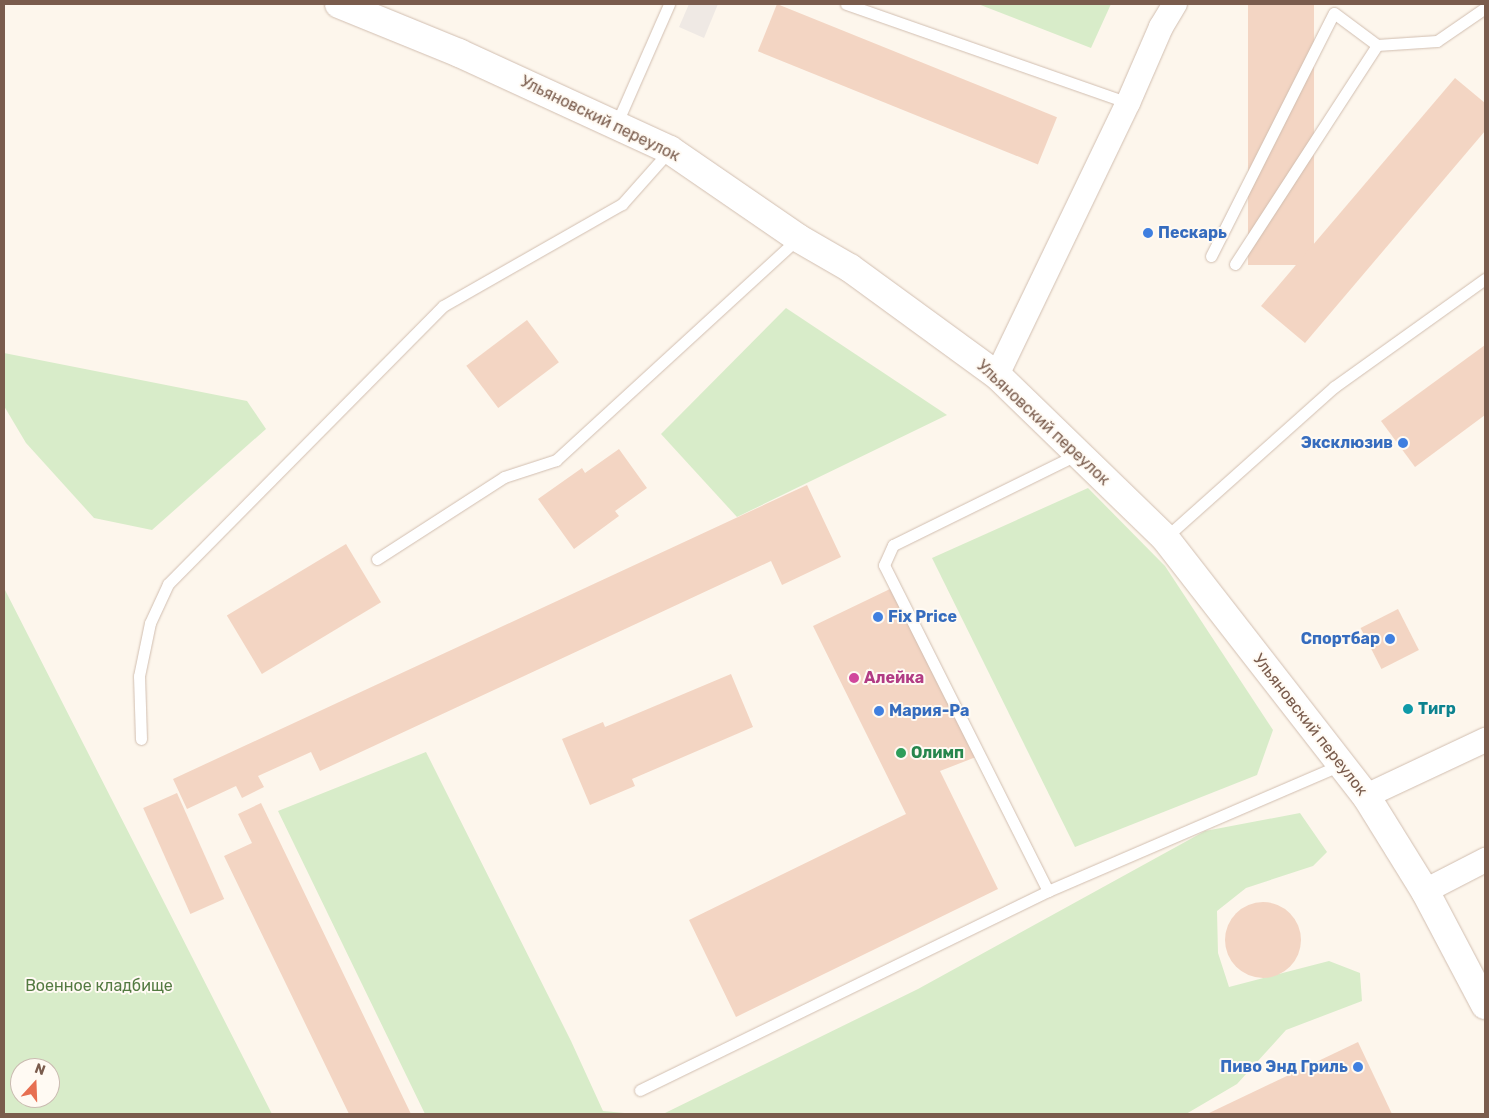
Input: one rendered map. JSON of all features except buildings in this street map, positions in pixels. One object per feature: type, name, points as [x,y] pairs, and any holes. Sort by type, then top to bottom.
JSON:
[{"type":"main road","name":"Ульяновский переулок","points":[[339,4],[459,52],[670,150],[798,238],[850,268],[997,375],[1165,538],[1366,796],[1425,891],[1485,1005]]},
{"type":"street","points":[[997,375],[1128,103],[1161,27],[1175,4]]},
{"type":"street","points":[[1366,796],[1485,740]]},
{"type":"street","points":[[1425,891],[1485,860]]},
{"type":"lane","points":[[616,125],[669,4]]},
{"type":"lane","points":[[846,4],[1128,103]]},
{"type":"lane","points":[[1211,256],[1334,13],[1377,45],[1437,41],[1485,8]]},
{"type":"lane","points":[[1235,264],[1377,45]]},
{"type":"lane","points":[[141,739],[139,676],[150,623],[168,584],[443,306],[622,204],[670,150]]},
{"type":"lane","points":[[377,559],[504,477],[556,460],[798,238]]},
{"type":"lane","points":[[1165,538],[1334,387],[1485,279]]},
{"type":"lane","points":[[1048,891],[884,565],[893,545],[1078,454]]},
{"type":"lane","points":[[640,1090],[1048,891],[1341,765]]},
{"type":"shaded area","points":[[689,4],[718,4],[704,38],[679,27]]},
{"type":"green space","points":[[978,4],[1111,4],[1091,48]]},
{"type":"green space","points":[[786,308],[947,415],[737,517],[661,434]]},
{"type":"green space","points":[[4,353],[247,401],[266,429],[152,530],[94,518],[26,443],[4,406]]},
{"type":"green space","points":[[1088,488],[1165,566],[1273,730],[1257,775],[1075,847],[932,558]]},
{"type":"green space","name":"Военное кладбище","points":[[4,588],[272,1114],[4,1114]]},
{"type":"green space","points":[[426,752],[571,1041],[603,1111],[635,1114],[425,1114],[278,811]]},
{"type":"green space","points":[[1300,813],[1327,852],[1313,866],[1246,888],[1217,911],[1218,953],[1229,987],[1329,961],[1360,973],[1362,1001],[1286,1030],[1237,1084],[1186,1114],[663,1114],[918,989],[1205,831]]},
{"type":"place","name":"Пескарь","points":[[1148,233]]},
{"type":"place","name":"Эксклюзив","points":[[1403,443]]},
{"type":"place","name":"Fix Price","points":[[878,617]]},
{"type":"place","name":"Спортбар","points":[[1390,639]]},
{"type":"place","name":"Алейка","points":[[854,678]]},
{"type":"place","name":"Тигр","points":[[1408,709]]},
{"type":"place","name":"Мария-Ра","points":[[879,711]]},
{"type":"place","name":"Олимп","points":[[901,753]]},
{"type":"place","name":"Пиво Энд Гриль","points":[[1358,1067]]}]
